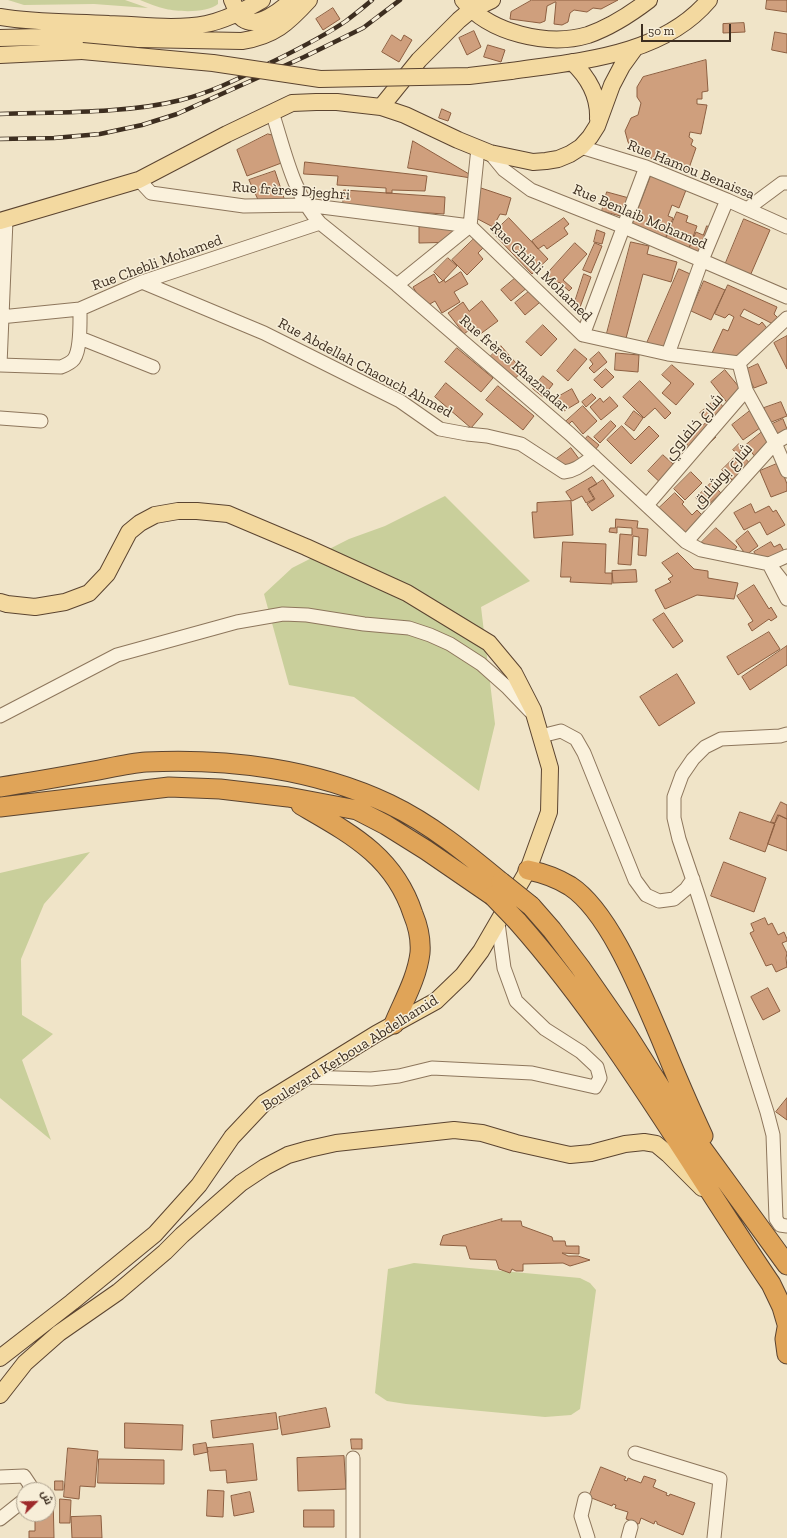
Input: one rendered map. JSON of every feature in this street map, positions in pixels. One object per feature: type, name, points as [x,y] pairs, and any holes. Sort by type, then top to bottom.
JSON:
[{"type":"highway","points":[[0,787],[145,762],[189,762],[244,765],[284,771],[326,781],[390,804],[422,822],[463,850],[497,889],[517,921],[541,948],[610,1039],[771,1284],[782,1307],[787,1324]]},
{"type":"highway","points":[[0,807],[169,788],[220,789],[288,797],[357,810],[386,825],[426,850],[531,906],[552,930],[580,968],[628,1036],[680,1118],[787,1265]]},
{"type":"highway","points":[[288,797],[350,833],[379,858],[394,874],[409,901],[418,929],[420,953],[413,978],[394,1024]]},
{"type":"highway","points":[[528,870],[549,875],[571,887],[586,900],[603,922],[618,947],[645,1002],[717,1168]]},
{"type":"highway","points":[[787,1328],[785,1339],[787,1354]]},
{"type":"main road","points":[[0,17],[45,22],[167,26],[208,24],[235,7],[262,0]]},
{"type":"main road","points":[[235,7],[247,21],[257,22],[274,14],[291,0]]},
{"type":"main road","points":[[0,38],[80,36],[138,39],[242,41],[254,39],[273,32],[291,19],[309,0]]},
{"type":"main road","points":[[381,107],[419,60],[469,3],[492,0]]},
{"type":"main road","points":[[469,3],[484,19],[513,32],[535,37],[569,39],[588,35],[606,27],[649,0]]},
{"type":"main road","points":[[0,55],[82,51],[213,63],[320,79],[469,76],[572,62],[635,48],[664,36],[685,24],[709,0]]},
{"type":"main road","points":[[0,42],[37,54]]},
{"type":"main road","points":[[3,221],[139,180],[292,103],[337,102],[381,107],[405,115],[452,138],[484,150],[533,162],[546,162],[558,159],[581,147],[590,137],[597,126],[612,85],[622,66],[635,48]]},
{"type":"main road","points":[[572,62],[581,70],[593,91],[597,102],[597,126]]},
{"type":"main road","name":"Boulevard Kerboua Abdelhamid","points":[[0,602],[35,607],[65,602],[89,593],[107,574],[129,532],[140,523],[155,515],[178,511],[228,514],[306,547],[407,593],[489,643],[514,673],[535,717],[550,768],[549,812],[528,870],[481,951],[463,975],[436,1001],[376,1034],[264,1103],[232,1137],[199,1185],[156,1234],[0,1358]]},
{"type":"main road","points":[[0,1395],[25,1363],[59,1333],[118,1292],[165,1252],[241,1183],[265,1167],[288,1155],[308,1149],[336,1143],[454,1130],[482,1133],[516,1143],[570,1155],[591,1153],[625,1144],[644,1142],[656,1144],[718,1202]]},
{"type":"main road","points":[[168,1220],[168,1224],[173,1231],[182,1235]]},
{"type":"street","name":"Rue frères Khaznadar","points":[[272,112],[296,185],[306,205],[320,223],[397,285],[594,456],[686,542],[701,550],[769,564]]},
{"type":"street","name":"Rue Hamou Benaissa","points":[[581,147],[646,167],[727,200],[787,227]]},
{"type":"street","name":"Rue Chihli Mohamed","points":[[484,150],[470,226],[582,335],[668,354],[739,364]]},
{"type":"street","name":"Rue Benlaib Mohamed","points":[[484,150],[504,170],[531,190],[624,227],[787,297]]},
{"type":"street","points":[[582,335],[646,167]]},
{"type":"street","name":"Rue frères Djeghri","points":[[139,180],[151,193],[244,206],[306,205],[470,226]]},
{"type":"street","points":[[747,209],[782,183],[787,183]]},
{"type":"street","points":[[668,354],[702,260],[727,200]]},
{"type":"street","points":[[3,221],[0,364],[62,368],[70,363],[75,358],[80,338],[80,309]]},
{"type":"street","name":"Rue Chebli Mohamed","points":[[1,317],[80,309],[142,282],[320,223]]},
{"type":"street","points":[[397,285],[470,226]]},
{"type":"street","name":"Rue Abdellah Chaouch Ahmed","points":[[142,282],[264,333],[400,401],[440,429],[487,436],[521,444],[564,472],[577,468],[594,456]]},
{"type":"street","points":[[739,364],[787,318]]},
{"type":"street","points":[[80,338],[153,367]]},
{"type":"street","name":"شارع خلفاوي","points":[[647,505],[746,390],[739,364]]},
{"type":"street","points":[[746,390],[775,443],[787,471]]},
{"type":"street","points":[[0,418],[41,421]]},
{"type":"street","name":"شارع بوشلاق","points":[[686,542],[775,443],[787,436]]},
{"type":"street","points":[[769,564],[787,556]]},
{"type":"street","points":[[769,564],[787,587]]},
{"type":"street","points":[[769,564],[787,599]]},
{"type":"street","points":[[0,716],[117,655],[237,622],[283,614],[307,615],[364,624],[409,628],[430,635],[450,644],[481,664],[508,688],[535,717]]},
{"type":"street","points":[[541,736],[561,731],[576,739],[584,753],[635,880],[646,895],[659,901],[674,899],[686,889],[693,879]]},
{"type":"street","points":[[786,1226],[780,1225],[776,1219],[773,1135],[767,1112],[679,839],[674,818],[674,797],[682,775],[693,759],[705,747],[721,739],[780,736],[787,734]]},
{"type":"street","points":[[305,1077],[371,1079],[399,1076],[432,1068],[532,1072],[595,1087],[600,1078],[597,1067],[581,1052],[544,1029],[516,1001],[504,968],[498,923]]},
{"type":"street","points":[[635,1453],[720,1478],[714,1538]]},
{"type":"street","points":[[353,1458],[353,1538]]},
{"type":"street","points":[[0,1477],[24,1476],[28,1482]]},
{"type":"street","points":[[586,1499],[581,1516],[588,1538]]},
{"type":"street","points":[[0,1519],[16,1506]]},
{"type":"green space","points":[[8,0],[125,0],[148,8],[94,4],[24,5]]},
{"type":"green space","points":[[140,0],[218,0],[218,4],[207,9],[178,11],[163,8]]},
{"type":"green space","points":[[445,496],[530,581],[481,607],[495,724],[479,791],[354,697],[289,685],[264,594],[292,568],[349,539],[385,526]]},
{"type":"green space","points":[[90,852],[44,904],[21,959],[22,1015],[53,1034],[22,1060],[51,1140],[0,1098],[0,873]]},
{"type":"green space","points":[[414,1263],[580,1278],[590,1283],[596,1290],[580,1409],[571,1415],[545,1417],[406,1404],[387,1401],[375,1393],[388,1269]]},
{"type":"building","points":[[532,0],[618,0],[601,9],[593,8],[587,12],[574,10],[570,13],[568,22],[562,25],[554,24],[556,2],[547,6],[545,21],[540,23],[510,19],[511,12]]},
{"type":"building","points":[[767,0],[787,0],[787,12],[766,9]]},
{"type":"building","points":[[333,8],[340,19],[323,30],[316,19]]},
{"type":"building","points":[[744,23],[745,32],[723,33],[723,24]]},
{"type":"building","points":[[474,31],[481,47],[467,55],[459,38]]},
{"type":"building","points":[[775,32],[787,34],[787,53],[772,50]]},
{"type":"building","points":[[392,35],[401,41],[404,35],[412,40],[399,62],[382,52]]},
{"type":"building","points":[[488,45],[505,50],[501,62],[484,57]]},
{"type":"building","points":[[706,60],[708,91],[702,92],[702,99],[697,99],[697,104],[707,105],[701,134],[690,132],[689,137],[693,140],[691,145],[696,148],[688,171],[658,161],[633,150],[628,142],[625,131],[631,118],[638,115],[641,103],[637,97],[637,87],[643,77]]},
{"type":"building","points":[[442,109],[451,113],[448,121],[439,118]]},
{"type":"building","points":[[268,134],[276,136],[284,162],[247,176],[237,150]]},
{"type":"building","points":[[413,141],[469,174],[471,178],[408,168]]},
{"type":"building","points":[[305,162],[427,176],[425,191],[392,190],[392,193],[386,193],[386,188],[337,185],[338,176],[304,174]]},
{"type":"building","points":[[275,171],[286,204],[260,204],[249,180]]},
{"type":"building","points":[[651,176],[686,190],[679,208],[672,205],[668,216],[673,218],[665,239],[632,226]]},
{"type":"building","points":[[481,188],[511,198],[506,215],[500,214],[493,227],[474,217]]},
{"type":"building","points":[[344,190],[445,197],[444,214],[343,207]]},
{"type":"building","points":[[607,192],[629,198],[624,217],[602,211]]},
{"type":"building","points":[[677,212],[688,216],[686,222],[697,226],[689,248],[666,239]]},
{"type":"building","points":[[509,218],[548,259],[532,274],[493,233]]},
{"type":"building","points":[[564,218],[569,224],[564,228],[568,234],[547,249],[544,245],[538,249],[532,241]]},
{"type":"building","points":[[744,219],[770,230],[750,276],[725,265]]},
{"type":"building","points":[[460,226],[460,242],[419,243],[419,227]]},
{"type":"building","points":[[707,226],[720,231],[709,257],[689,248],[696,232],[703,235]]},
{"type":"building","points":[[597,230],[605,233],[602,244],[594,242]]},
{"type":"building","points":[[477,236],[485,246],[478,253],[483,259],[467,275],[452,260]]},
{"type":"building","points":[[631,242],[649,246],[647,254],[677,262],[671,282],[643,274],[625,342],[606,337]]},
{"type":"building","points":[[575,243],[587,254],[563,280],[572,288],[569,291],[559,282],[557,284],[547,274]]},
{"type":"building","points":[[595,243],[602,246],[591,273],[583,270]]},
{"type":"building","points":[[448,258],[457,266],[443,281],[434,272]]},
{"type":"building","points":[[679,269],[697,277],[665,351],[647,343]]},
{"type":"building","points":[[461,272],[468,284],[454,292],[460,302],[442,313],[435,301],[425,307],[413,287],[434,274],[439,283],[444,280],[445,282]]},
{"type":"building","points":[[584,274],[591,277],[579,310],[573,308]]},
{"type":"building","points":[[518,276],[528,287],[511,301],[501,290]]},
{"type":"building","points":[[704,281],[725,290],[711,320],[691,311]]},
{"type":"building","points":[[537,285],[546,297],[525,315],[515,303]]},
{"type":"building","points":[[728,285],[777,307],[774,314],[779,319],[773,324],[744,309],[740,316],[759,325],[762,322],[770,332],[737,364],[712,353],[723,329],[728,331],[734,317],[729,314],[725,318],[715,314]]},
{"type":"building","points":[[482,301],[498,321],[479,335],[473,327],[464,334],[448,313],[463,302],[469,311]]},
{"type":"building","points":[[543,325],[557,339],[541,356],[526,342]]},
{"type":"building","points":[[787,336],[787,369],[774,343]]},
{"type":"building","points":[[501,346],[523,371],[511,382],[489,358]]},
{"type":"building","points":[[457,348],[493,378],[481,392],[445,362]]},
{"type":"building","points":[[575,349],[587,359],[568,381],[557,371]]},
{"type":"building","points":[[599,352],[607,362],[594,373],[589,368],[593,364],[590,360]]},
{"type":"building","points":[[616,353],[639,355],[638,372],[615,370]]},
{"type":"building","points":[[758,364],[767,383],[754,388],[745,370]]},
{"type":"building","points":[[672,365],[694,384],[676,405],[662,393],[671,383],[662,375]]},
{"type":"building","points":[[606,369],[614,377],[602,388],[594,380]]},
{"type":"building","points":[[725,370],[744,393],[729,405],[711,382]]},
{"type":"building","points":[[543,376],[553,384],[543,397],[533,389]]},
{"type":"building","points":[[640,381],[671,413],[665,419],[655,408],[644,418],[623,397]]},
{"type":"building","points":[[446,383],[483,414],[471,428],[435,397]]},
{"type":"building","points":[[498,386],[534,416],[523,430],[486,400]]},
{"type":"building","points":[[572,389],[579,402],[564,411],[556,398]]},
{"type":"building","points":[[592,394],[596,398],[586,407],[582,402]]},
{"type":"building","points":[[610,397],[618,406],[601,420],[590,407],[600,398],[603,402]]},
{"type":"building","points":[[716,399],[731,415],[712,433],[716,437],[697,455],[683,440],[701,423],[703,425],[708,421],[700,413]]},
{"type":"building","points":[[781,402],[787,416],[769,423],[764,408]]},
{"type":"building","points":[[583,406],[597,421],[583,434],[572,421],[565,428],[562,425]]},
{"type":"building","points":[[755,407],[767,423],[743,440],[732,425]]},
{"type":"building","points":[[634,411],[643,418],[634,431],[625,424]]},
{"type":"building","points":[[783,419],[787,429],[787,434],[773,439],[768,426]]},
{"type":"building","points":[[611,421],[616,426],[600,443],[594,437]]},
{"type":"building","points":[[622,426],[635,440],[649,426],[659,436],[631,464],[607,440]]},
{"type":"building","points":[[762,432],[772,445],[756,458],[746,445]]},
{"type":"building","points":[[588,436],[599,445],[591,455],[580,446]]},
{"type":"building","points":[[739,444],[743,448],[738,454],[733,450]]},
{"type":"building","points":[[571,448],[582,463],[565,475],[555,460]]},
{"type":"building","points":[[739,453],[752,465],[735,483],[722,470]]},
{"type":"building","points":[[663,455],[681,471],[666,488],[648,471]]},
{"type":"building","points":[[779,463],[787,484],[787,491],[771,497],[760,471]]},
{"type":"building","points":[[691,472],[702,483],[685,500],[674,489]]},
{"type":"building","points":[[592,477],[597,484],[588,489],[594,499],[586,503],[582,496],[572,501],[566,492]]},
{"type":"building","points":[[603,480],[614,496],[592,511],[587,504],[595,499],[589,489]]},
{"type":"building","points":[[711,483],[721,493],[705,508],[696,498]]},
{"type":"building","points":[[675,493],[684,502],[682,504],[692,515],[697,510],[706,519],[684,539],[657,510]]},
{"type":"building","points":[[571,501],[573,535],[534,538],[532,512],[537,512],[537,503]]},
{"type":"building","points":[[751,504],[755,513],[769,506],[773,512],[776,510],[785,525],[767,535],[760,522],[744,530],[734,513]]},
{"type":"building","points":[[616,519],[638,521],[637,528],[648,529],[646,556],[638,555],[639,537],[633,536],[631,565],[618,564],[620,534],[632,535],[632,528],[617,527],[617,533],[609,532],[610,528],[615,528]]},
{"type":"building","points":[[716,528],[737,547],[731,554],[719,557],[702,542]]},
{"type":"building","points":[[748,531],[758,546],[746,555],[736,541]]},
{"type":"building","points":[[563,542],[606,544],[605,573],[612,573],[612,584],[570,582],[571,577],[561,577]]},
{"type":"building","points":[[771,542],[774,547],[780,544],[784,551],[762,565],[754,552]]},
{"type":"building","points":[[678,553],[694,569],[708,571],[708,578],[738,583],[734,599],[697,595],[665,609],[655,590],[671,582],[668,579],[673,576],[662,563]]},
{"type":"building","points":[[636,570],[637,582],[613,583],[612,571]]},
{"type":"building","points":[[754,585],[769,609],[771,607],[777,617],[771,621],[769,619],[752,631],[748,624],[753,621],[737,596]]},
{"type":"building","points":[[664,613],[683,641],[673,648],[653,620]]},
{"type":"building","points":[[769,632],[780,649],[738,675],[727,657]]},
{"type":"building","points":[[787,646],[787,665],[750,690],[742,677]]},
{"type":"building","points":[[677,674],[695,703],[659,726],[640,697]]},
{"type":"building","points":[[781,802],[787,805],[787,819],[779,815],[775,823],[771,822]]},
{"type":"building","points":[[740,812],[775,824],[765,852],[730,839]]},
{"type":"building","points":[[778,815],[787,819],[787,851],[768,844]]},
{"type":"building","points":[[724,862],[766,878],[754,912],[711,896]]},
{"type":"building","points":[[765,918],[768,925],[772,923],[778,935],[784,932],[787,939],[787,941],[782,943],[787,953],[787,967],[776,972],[772,964],[766,966],[750,933],[754,931],[751,924]]},
{"type":"building","points":[[768,988],[780,1011],[763,1020],[751,997]]},
{"type":"building","points":[[787,1098],[787,1120],[776,1112]]},
{"type":"building","points":[[502,1219],[501,1221],[521,1221],[522,1226],[552,1237],[553,1241],[565,1241],[566,1246],[579,1246],[579,1254],[562,1253],[568,1256],[578,1256],[590,1260],[570,1266],[563,1263],[523,1264],[523,1271],[516,1271],[512,1269],[510,1273],[499,1269],[496,1260],[470,1259],[466,1246],[440,1245],[443,1236]]},
{"type":"building","points":[[326,1408],[330,1427],[282,1435],[279,1417]]},
{"type":"building","points":[[276,1413],[278,1429],[213,1438],[211,1421]]},
{"type":"building","points":[[125,1423],[183,1425],[182,1450],[125,1448]]},
{"type":"building","points":[[351,1439],[362,1439],[362,1449],[352,1449]]},
{"type":"building","points":[[206,1443],[208,1452],[194,1455],[193,1445]]},
{"type":"building","points":[[253,1444],[257,1480],[227,1483],[226,1470],[210,1471],[207,1448]]},
{"type":"building","points":[[68,1448],[98,1451],[95,1487],[80,1486],[79,1499],[64,1497]]},
{"type":"building","points":[[344,1456],[346,1489],[298,1491],[297,1458]]},
{"type":"building","points":[[99,1459],[164,1460],[164,1484],[98,1483]]},
{"type":"building","points":[[601,1467],[626,1477],[624,1480],[627,1481],[628,1478],[641,1483],[644,1476],[656,1480],[653,1487],[667,1493],[666,1495],[669,1496],[670,1494],[695,1503],[683,1535],[657,1524],[655,1521],[654,1524],[641,1518],[639,1524],[626,1519],[628,1512],[615,1508],[616,1505],[613,1504],[612,1506],[589,1497]]},
{"type":"building","points":[[63,1481],[63,1490],[56,1490],[55,1482]]},
{"type":"building","points":[[208,1490],[224,1491],[223,1517],[207,1516]]},
{"type":"building","points":[[250,1492],[254,1512],[234,1516],[231,1496]]},
{"type":"building","points":[[60,1499],[71,1500],[70,1523],[60,1523]]},
{"type":"building","points":[[304,1510],[334,1510],[334,1527],[304,1527]]},
{"type":"building","points":[[101,1516],[102,1538],[72,1538],[71,1517]]},
{"type":"building","points":[[35,1522],[54,1522],[54,1538],[29,1538],[29,1531],[35,1531]]},
{"type":"railway","points":[[0,114],[137,108],[159,105],[191,97],[212,90],[305,46],[346,21],[372,0]]},
{"type":"railway","points":[[0,139],[54,138],[100,134],[142,125],[177,114],[304,57],[363,28],[400,0]]}]
